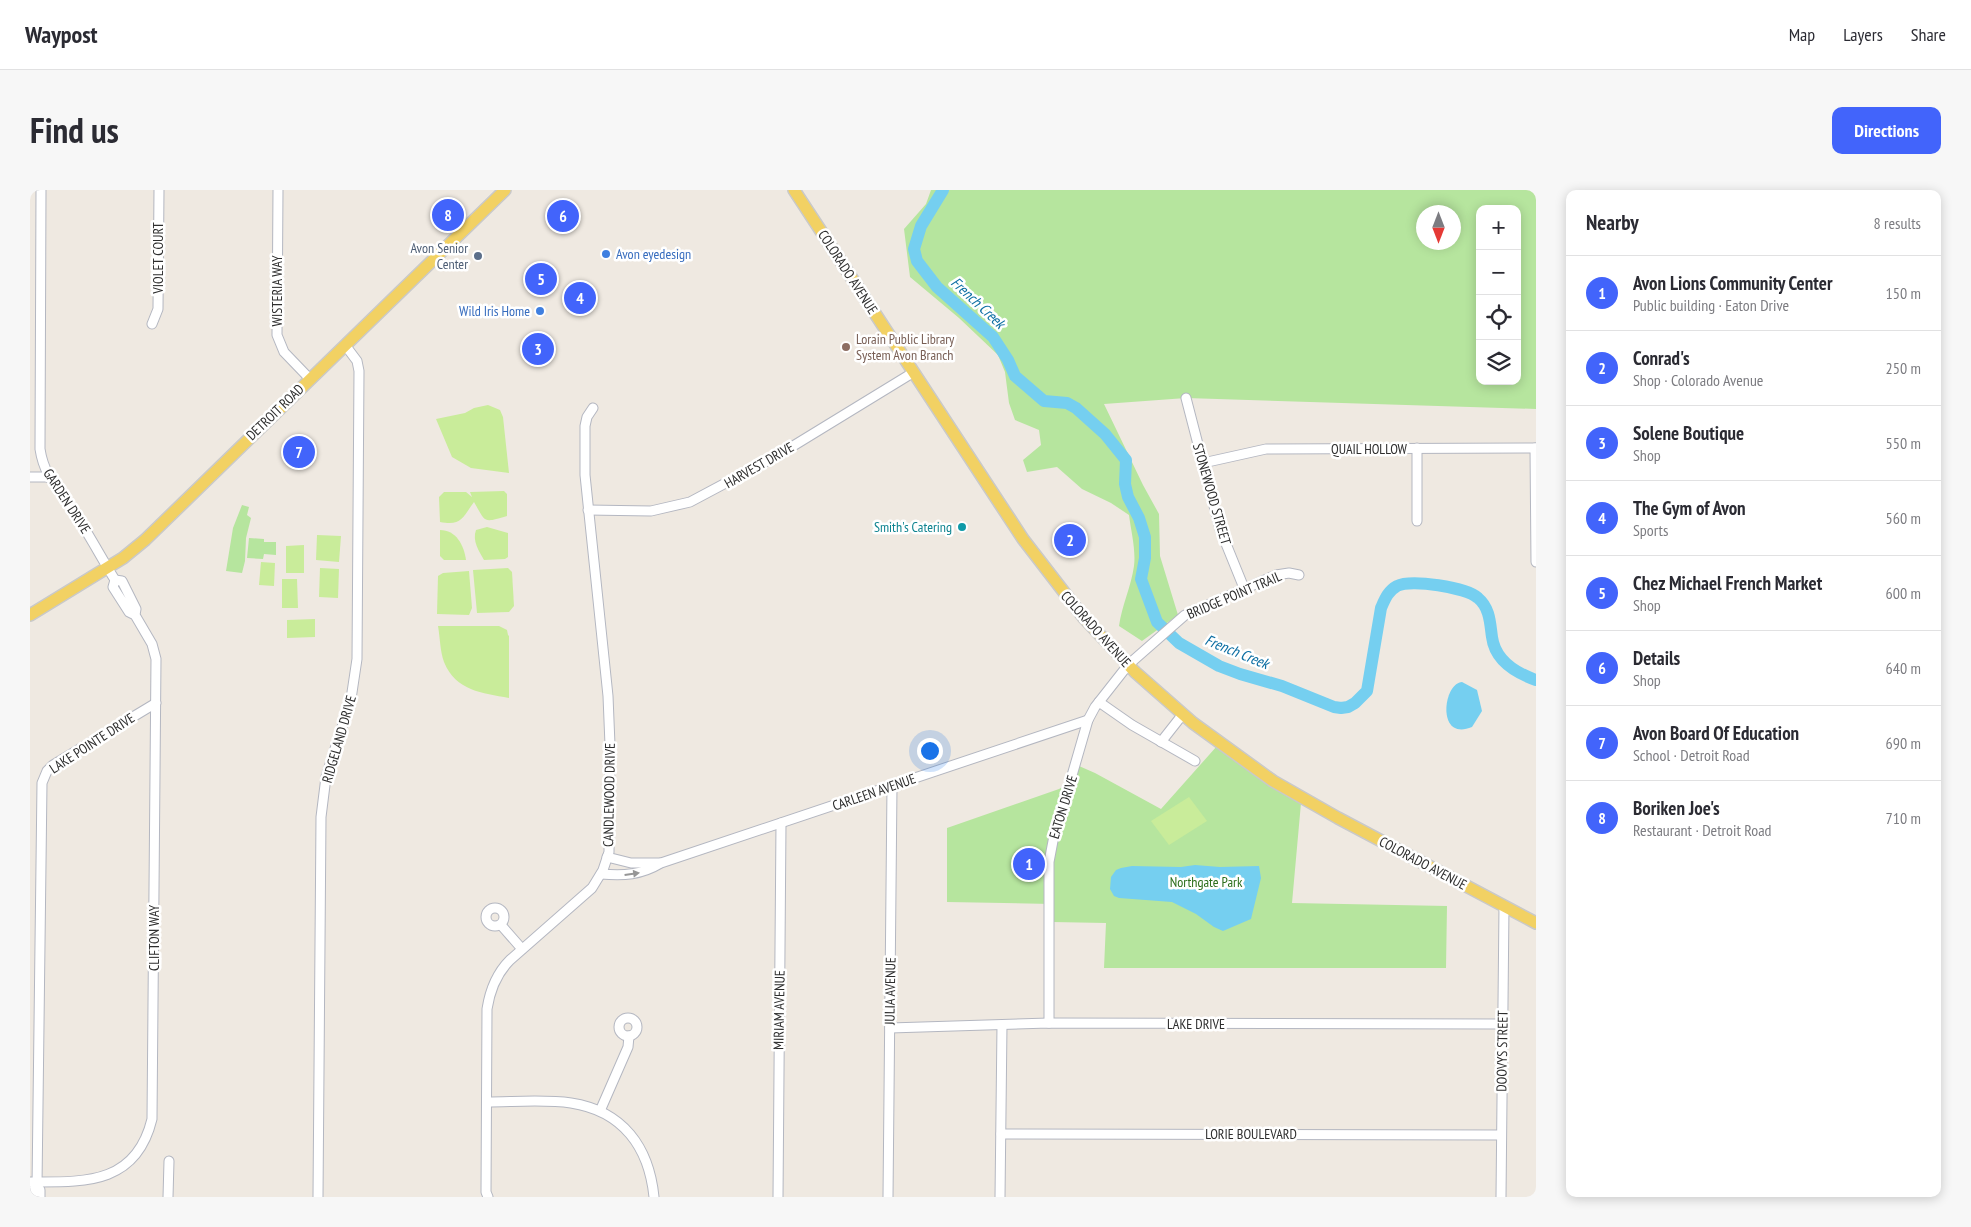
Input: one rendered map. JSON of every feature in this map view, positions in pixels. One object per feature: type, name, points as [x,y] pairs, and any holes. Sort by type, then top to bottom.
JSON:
[{"type":"main road","name":"DETROIT ROAD","points":[[30,615],[108,568],[145,540],[505,190]]},
{"type":"main road","name":"COLORADO AVENUE","points":[[794,190],[1036,556],[1084,618],[1128,665],[1183,714],[1248,764],[1308,802],[1536,923]]},
{"type":"street","name":"GARDEN DRIVE","points":[[41,190],[40,448],[44,466],[49,477],[71,508],[108,568]]},
{"type":"street","name":"VIOLET COURT","points":[[152,324],[158,309],[158,190]]},
{"type":"street","name":"WISTERIA WAY","points":[[278,190],[278,341],[284,352],[310,379]]},
{"type":"street","name":"RIDGELAND DRIVE","points":[[318,1197],[321,817],[326,777],[351,699],[357,659],[360,371],[357,361],[345,345]]},
{"type":"street","name":"HARVEST DRIVE","points":[[588,510],[651,512],[690,502],[780,454],[914,372]]},
{"type":"street","name":"STONEWOOD STREET","points":[[1186,398],[1220,529],[1244,588]]},
{"type":"street","name":"CANDLEWOOD DRIVE","points":[[488,1197],[486,1192],[489,997],[498,975],[506,964],[587,893],[601,874],[607,857],[610,746],[609,702],[585,475],[587,416],[593,408]]},
{"type":"street","points":[[1417,448],[1417,522]]},
{"type":"street","points":[[1536,448],[1536,562]]},
{"type":"street","name":"QUAIL HOLLOW","points":[[1203,464],[1266,449],[1536,448]]},
{"type":"street","points":[[30,477],[49,477]]},
{"type":"street","name":"CLIFTON WAY","points":[[34,1183],[82,1182],[108,1175],[125,1164],[134,1155],[145,1138],[150,1126],[153,1106],[156,702],[154,651],[135,615],[136,609],[122,581],[115,580],[108,568]]},
{"type":"street","name":"BRIDGE POINT TRAIL","points":[[1128,665],[1173,624],[1193,611],[1280,574],[1298,575]]},
{"type":"street","name":"EATON DRIVE","points":[[1049,1024],[1049,862],[1053,841],[1088,720],[1099,702],[1128,665]]},
{"type":"street","name":"LAKE POINTE DRIVE","points":[[34,1183],[42,783],[47,771],[53,765],[156,702]]},
{"type":"street","points":[[1099,702],[1122,719],[1195,761]]},
{"type":"street","points":[[1162,742],[1183,714]]},
{"type":"street","name":"CARLEEN AVENUE","points":[[601,874],[636,874],[646,871],[661,863],[1088,720]]},
{"type":"street","name":"JULIA AVENUE","points":[[888,1197],[892,786]]},
{"type":"street","name":"MIRIAM AVENUE","points":[[778,1197],[781,823]]},
{"type":"street","name":"CARLEEN AVENUE","points":[[607,857],[631,863],[661,863]]},
{"type":"street","name":"DOOVYS STREET","points":[[1501,1197],[1504,906]]},
{"type":"street","points":[[501,924],[522,949]]},
{"type":"street","name":"LAKE DRIVE","points":[[890,1028],[1049,1024],[1502,1024]]},
{"type":"street","points":[[1000,1197],[1002,1025]]},
{"type":"street","points":[[600,1111],[628,1047],[629,1036]]},
{"type":"street","points":[[487,1102],[562,1102],[585,1105],[600,1111],[627,1129],[640,1147],[650,1170],[654,1197]]},
{"type":"street","name":"LORIE BOULEVARD","points":[[1001,1134],[1501,1135]]},
{"type":"street","points":[[168,1197],[169,1161]]},
{"type":"street","points":[[34,1183],[34,1197]]},
{"type":"street","points":[[34,1183],[40,1190],[40,1197]]},
{"type":"green space","points":[[931,190],[1536,190],[1536,409],[1186,398],[1104,404],[1159,514],[1160,556],[1178,615],[1142,641],[1119,626],[1134,566],[1134,547],[1129,515],[1111,503],[1082,489],[1057,467],[1027,472],[1023,460],[1041,445],[1039,430],[1015,420],[1009,403],[1005,372],[998,355],[959,318],[910,277],[904,229],[926,204]]},
{"type":"green space","points":[[488,405],[500,410],[503,417],[509,473],[471,468],[452,457],[436,419],[465,413],[474,408]]},
{"type":"green space","points":[[504,491],[507,494],[507,516],[493,520],[483,518],[474,502],[461,520],[453,523],[440,522],[439,497],[444,492],[466,492],[472,497],[470,492]]},
{"type":"green space","points":[[242,505],[249,507],[247,515],[251,518],[246,538],[245,561],[242,573],[226,571],[233,528]]},
{"type":"green space","points":[[487,527],[508,533],[508,557],[505,559],[484,560],[480,553],[475,542],[476,530]]},
{"type":"green space","points":[[440,530],[451,533],[458,539],[466,560],[444,560],[440,556]]},
{"type":"green space","points":[[317,535],[341,536],[339,562],[316,560]]},
{"type":"green space","points":[[249,538],[264,539],[264,542],[276,542],[276,555],[264,554],[263,559],[247,558]]},
{"type":"green space","points":[[304,545],[304,573],[286,573],[286,546]]},
{"type":"green space","points":[[261,562],[275,563],[274,586],[259,585]]},
{"type":"green space","points":[[320,568],[339,569],[338,598],[319,597]]},
{"type":"green space","points":[[508,568],[512,572],[514,606],[509,612],[477,613],[473,570]]},
{"type":"green space","points":[[469,571],[472,608],[469,615],[437,614],[438,576],[443,573]]},
{"type":"green space","points":[[282,579],[297,579],[298,608],[282,608]]},
{"type":"green space","points":[[315,619],[315,637],[287,638],[287,620]]},
{"type":"green space","points":[[438,626],[499,626],[507,630],[509,636],[509,698],[471,689],[455,679],[444,662]]},
{"type":"green space","name":"Northgate Park","points":[[1217,746],[1301,803],[1292,903],[1447,906],[1446,968],[1104,968],[1106,923],[1052,922],[1052,904],[947,902],[947,828],[1059,789],[1074,780],[1079,766],[1161,809]]},
{"type":"green space","points":[[1189,797],[1207,821],[1169,845],[1151,821]]},
{"type":"water","points":[[1462,682],[1477,690],[1482,711],[1472,727],[1460,729],[1453,726],[1448,720],[1446,710],[1450,692],[1455,685]]},
{"type":"water","points":[[1195,865],[1220,867],[1259,866],[1261,878],[1251,919],[1223,931],[1172,902],[1119,898],[1114,896],[1110,889],[1111,877],[1116,870],[1121,868],[1132,866],[1181,867]]},
{"type":"waterway","name":"French Creek","points":[[943,190],[921,226],[914,249],[917,261],[937,287],[993,337],[1008,360],[1015,376],[1044,401],[1067,403],[1076,408],[1105,434],[1126,460],[1125,484],[1128,497],[1139,518],[1145,537],[1145,558],[1141,579],[1157,622],[1179,643],[1219,666],[1240,674],[1282,686],[1334,707],[1348,707],[1367,691],[1381,608],[1391,590],[1404,584],[1438,585],[1462,590],[1478,598],[1487,611],[1497,652],[1514,669],[1536,680]]},
{"type":"place","name":"Boriken Joe's","points":[[448,215]]},
{"type":"place","name":"Details","points":[[563,216]]},
{"type":"place","name":"Avon eyedesign","points":[[606,254]]},
{"type":"place","name":"Avon Senior Center","points":[[478,256]]},
{"type":"place","name":"Chez Michael French Market","points":[[541,279]]},
{"type":"place","name":"The Gym of Avon","points":[[580,298]]},
{"type":"place","name":"Wild Iris Home","points":[[540,311]]},
{"type":"place","name":"Lorain Public Library System Avon Branch","points":[[846,347]]},
{"type":"place","name":"Solene Boutique","points":[[538,349]]},
{"type":"place","name":"Avon Board Of Education","points":[[299,452]]},
{"type":"place","name":"Smith's Catering","points":[[962,527]]},
{"type":"place","name":"Conrad's","points":[[1070,540]]},
{"type":"place","name":"Avon Lions Community Center","points":[[1029,864]]}]
